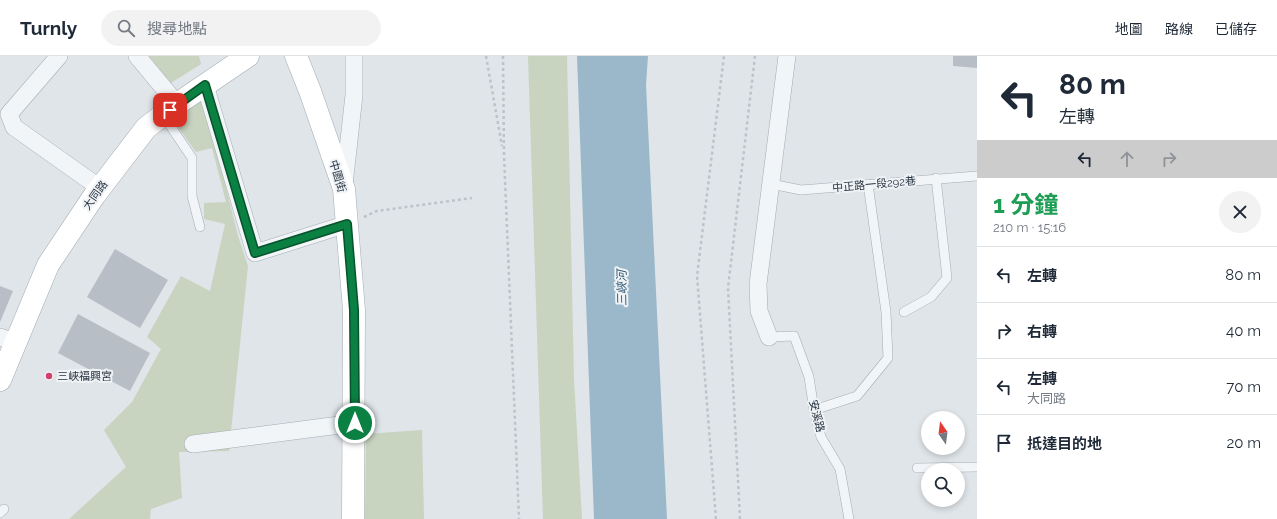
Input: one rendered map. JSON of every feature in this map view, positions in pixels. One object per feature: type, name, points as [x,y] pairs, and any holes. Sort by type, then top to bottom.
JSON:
[{"type":"street","points":[[59,56],[9,114],[14,126],[100,188]]},
{"type":"street","points":[[137,56],[170,110]]},
{"type":"street","name":"大同路","points":[[0,380],[8,339],[48,265],[100,188],[146,128],[248,56]]},
{"type":"street","name":"中園街","points":[[296,56],[344,189],[354,310],[355,423],[353,519]]},
{"type":"street","points":[[344,189],[354,96],[354,56]]},
{"type":"street","points":[[769,337],[759,311],[758,284],[788,56]]},
{"type":"street","points":[[205,85],[255,253],[347,224]]},
{"type":"street","points":[[193,444],[355,423]]},
{"type":"lane","points":[[170,110],[192,158],[192,196],[200,227]]},
{"type":"lane","name":"中正路一段292巷","points":[[771,184],[800,190],[936,178],[977,176]]},
{"type":"lane","points":[[904,312],[931,297],[947,278],[936,178]]},
{"type":"lane","points":[[814,410],[857,396],[888,358],[886,312],[868,184]]},
{"type":"lane","name":"安溪路","points":[[769,337],[794,336],[809,377],[814,410],[822,437],[840,469],[849,519]]},
{"type":"lane","points":[[917,468],[977,467]]},
{"type":"path","points":[[486,56],[504,155]]},
{"type":"path","points":[[503,56],[504,155],[519,519]]},
{"type":"path","points":[[716,519],[697,276],[724,56]]},
{"type":"path","points":[[740,519],[728,288],[755,56]]},
{"type":"path","points":[[347,224],[377,211],[472,198]]},
{"type":"green space","points":[[149,56],[199,56],[201,64],[171,83]]},
{"type":"green space","points":[[528,56],[567,56],[574,379],[582,519],[543,519]]},
{"type":"green space","points":[[203,94],[238,236],[248,266],[229,451],[179,452],[182,498],[151,509],[150,519],[69,519],[126,467],[104,430],[132,402],[161,349],[147,337],[181,276],[210,291],[225,224],[204,219],[204,203],[226,202],[212,148],[196,152],[172,119]]},
{"type":"green space","points":[[422,430],[424,519],[365,519],[366,434]]},
{"type":"water","name":"三峽河","points":[[577,56],[648,56],[646,85],[667,519],[594,519]]},
{"type":"building","points":[[953,56],[977,56],[977,68],[953,66]]},
{"type":"building","points":[[115,249],[168,280],[140,328],[87,297]]},
{"type":"building","points":[[0,286],[13,291],[0,322]]},
{"type":"building","points":[[78,314],[150,353],[130,391],[58,353]]},
{"type":"place","name":"三峽福興宮","points":[[49,376]]},
{"type":"route","points":[[170,110],[205,85],[255,253],[347,224],[354,310],[355,423]]}]
